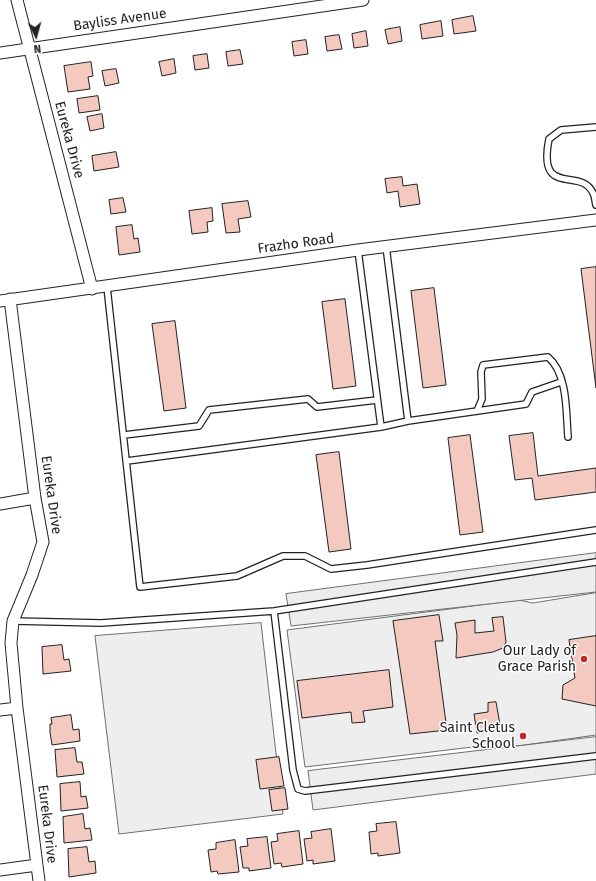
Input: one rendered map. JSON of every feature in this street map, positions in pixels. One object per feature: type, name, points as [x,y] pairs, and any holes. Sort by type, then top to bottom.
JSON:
[{"type":"street","name":"Eureka Drive","points":[[17,0],[92,289]]},
{"type":"street","name":"Bayliss Avenue","points":[[0,53],[363,0]]},
{"type":"street","name":"Frazho Road","points":[[5,300],[92,289],[386,246],[596,220]]},
{"type":"street","name":"Eureka Drive","points":[[5,300],[35,498],[42,531],[42,547],[13,621],[11,643],[17,708],[39,881]]},
{"type":"street","points":[[0,504],[35,498]]},
{"type":"street","points":[[0,710],[17,708]]},
{"type":"street","points":[[0,870],[37,865]]},
{"type":"lane","points":[[596,127],[561,130],[549,140],[546,157],[551,172],[560,179],[586,184],[593,192],[596,205]]},
{"type":"lane","points":[[386,246],[408,421]]},
{"type":"lane","points":[[358,250],[381,427]]},
{"type":"lane","points":[[107,286],[140,587],[237,576],[270,560],[283,556],[305,556],[331,569],[367,565],[596,530]]},
{"type":"lane","points":[[477,411],[482,399],[481,372],[483,365],[548,357],[556,364],[561,382],[568,437]]},
{"type":"lane","points":[[127,461],[381,427],[408,421],[526,404],[532,392],[561,382]]},
{"type":"lane","points":[[124,435],[199,426],[209,410],[308,400],[317,407],[377,400]]},
{"type":"lane","points":[[13,621],[101,623],[274,611],[596,562]]},
{"type":"lane","points":[[274,611],[293,770],[298,789],[302,791],[596,756]]},
{"type":"shaded area","points":[[596,553],[596,592],[291,626],[286,594]]},
{"type":"shaded area","points":[[596,593],[596,735],[482,751],[481,746],[305,767],[287,630],[519,600],[532,603]]},
{"type":"shaded area","points":[[261,623],[283,814],[119,834],[95,636]]},
{"type":"shaded area","points":[[596,737],[596,774],[313,810],[308,771]]},
{"type":"building","points":[[473,16],[476,31],[454,34],[452,20]]},
{"type":"building","points":[[441,21],[443,36],[422,39],[420,25]]},
{"type":"building","points":[[400,27],[402,41],[388,44],[385,30]]},
{"type":"building","points":[[366,31],[368,46],[354,48],[352,34]]},
{"type":"building","points":[[339,35],[342,49],[327,51],[325,37]]},
{"type":"building","points":[[306,40],[308,54],[294,56],[292,42]]},
{"type":"building","points":[[240,50],[243,64],[228,66],[226,52]]},
{"type":"building","points":[[207,54],[209,68],[195,70],[193,56]]},
{"type":"building","points":[[174,59],[176,73],[162,76],[159,62]]},
{"type":"building","points":[[91,62],[93,76],[88,77],[90,89],[68,92],[64,66]]},
{"type":"building","points":[[116,69],[119,83],[105,86],[102,71]]},
{"type":"building","points":[[98,96],[100,110],[79,113],[77,99]]},
{"type":"building","points":[[102,114],[104,128],[90,131],[87,117]]},
{"type":"building","points":[[116,152],[119,167],[94,171],[92,156]]},
{"type":"building","points":[[402,177],[403,186],[417,184],[420,204],[400,207],[398,191],[387,193],[385,179]]},
{"type":"building","points":[[123,198],[126,212],[111,214],[109,200]]},
{"type":"building","points":[[248,201],[251,217],[238,219],[240,232],[226,233],[222,204]]},
{"type":"building","points":[[212,208],[213,221],[207,222],[208,232],[192,234],[189,211]]},
{"type":"building","points":[[132,225],[134,239],[138,238],[140,252],[119,255],[116,227]]},
{"type":"building","points":[[596,267],[596,388],[581,269]]},
{"type":"building","points":[[434,288],[446,385],[423,388],[411,291]]},
{"type":"building","points":[[345,299],[356,386],[333,389],[322,302]]},
{"type":"building","points":[[175,321],[186,408],[164,411],[152,324]]},
{"type":"building","points":[[533,433],[538,476],[596,468],[596,492],[535,500],[532,478],[515,480],[509,436]]},
{"type":"building","points":[[470,435],[483,532],[460,535],[448,438]]},
{"type":"building","points":[[339,452],[351,549],[329,552],[316,455]]},
{"type":"building","points":[[439,615],[443,641],[435,641],[447,730],[410,734],[393,621]]},
{"type":"building","points":[[503,617],[506,642],[503,648],[493,652],[456,658],[457,635],[455,623],[475,620],[475,633],[494,631],[492,618]]},
{"type":"building","name":"Our Lady of Grace Parish","points":[[596,636],[596,706],[562,699],[563,685],[575,678],[569,640]]},
{"type":"building","points":[[62,645],[64,660],[69,659],[71,671],[43,674],[42,647]]},
{"type":"building","points":[[389,670],[393,707],[363,711],[365,722],[352,723],[351,712],[302,718],[297,681]]},
{"type":"building","points":[[496,702],[501,730],[477,733],[474,714],[488,712],[488,703]]},
{"type":"building","points":[[71,715],[73,730],[79,729],[80,741],[52,745],[50,732],[50,724],[52,724],[51,718]]},
{"type":"building","points":[[75,748],[77,762],[82,762],[84,774],[57,777],[55,750]]},
{"type":"building","points":[[279,757],[284,786],[260,789],[256,760]]},
{"type":"building","points":[[80,782],[81,797],[86,796],[88,808],[61,811],[60,784]]},
{"type":"building","points":[[285,788],[288,809],[272,811],[269,790]]},
{"type":"building","points":[[83,814],[85,829],[90,828],[92,840],[64,843],[63,817]]},
{"type":"building","points":[[396,822],[400,853],[378,856],[378,853],[371,854],[369,832],[377,831],[376,824]]},
{"type":"building","points":[[331,829],[335,861],[313,864],[313,860],[307,861],[304,839],[312,838],[311,832]]},
{"type":"building","points":[[299,831],[303,864],[282,867],[281,863],[274,864],[271,842],[278,841],[277,834]]},
{"type":"building","points":[[267,837],[271,868],[249,871],[249,868],[243,868],[240,847],[248,846],[247,839]]},
{"type":"building","points":[[235,840],[239,872],[218,874],[217,871],[211,872],[208,850],[216,849],[216,843]]},
{"type":"building","points":[[87,847],[89,862],[95,861],[96,873],[69,877],[68,849]]},
{"type":"place","name":"Our Lady of Grace Parish","points":[[584,659]]},
{"type":"place","name":"Saint Cletus School","points":[[523,736]]}]
